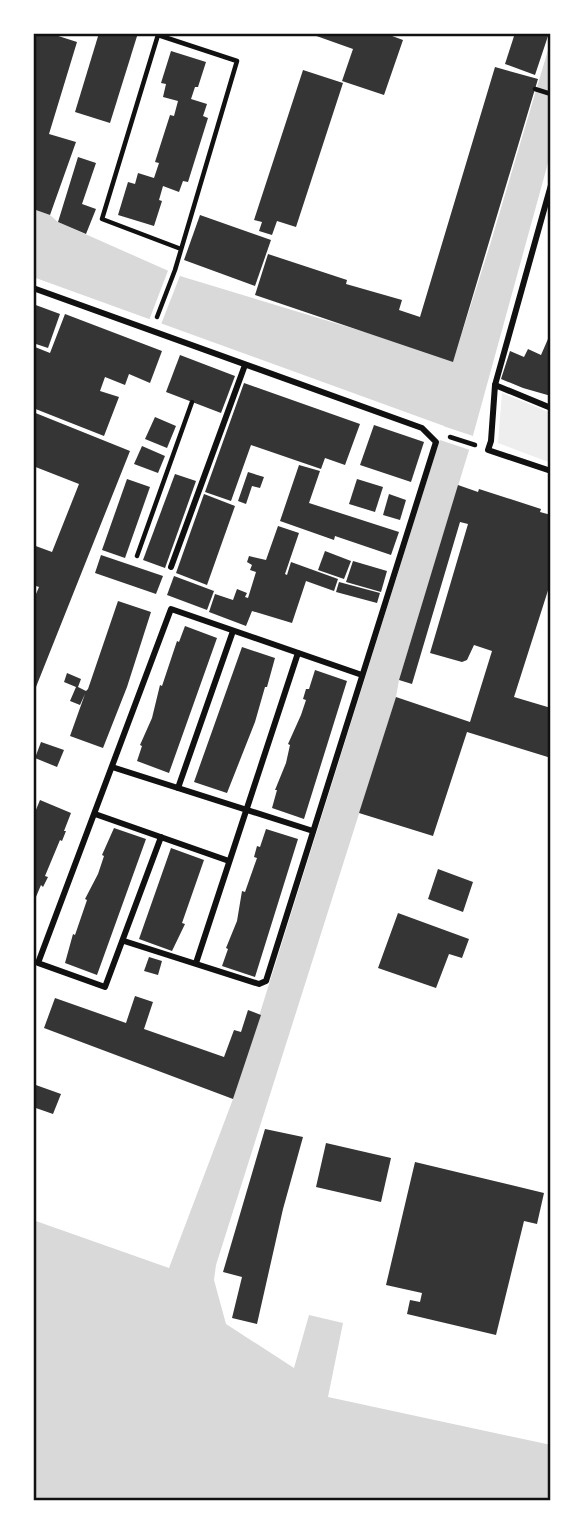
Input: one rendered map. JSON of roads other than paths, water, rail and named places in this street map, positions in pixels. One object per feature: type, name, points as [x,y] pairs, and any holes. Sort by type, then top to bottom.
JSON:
[{"type":"street","points":[[551,185],[495,385],[491,442],[488,450],[551,471]]},
{"type":"street","points":[[33,288],[422,428],[436,442],[266,981],[259,984],[124,941]]},
{"type":"street","points":[[171,567],[245,365]]},
{"type":"street","points":[[495,385],[551,408]]},
{"type":"street","points":[[161,837],[105,987],[38,963],[171,609],[362,675]]},
{"type":"street","points":[[178,788],[233,631]]},
{"type":"street","points":[[195,963],[298,653]]},
{"type":"street","points":[[112,767],[313,831]]},
{"type":"street","points":[[94,814],[229,861]]}]
